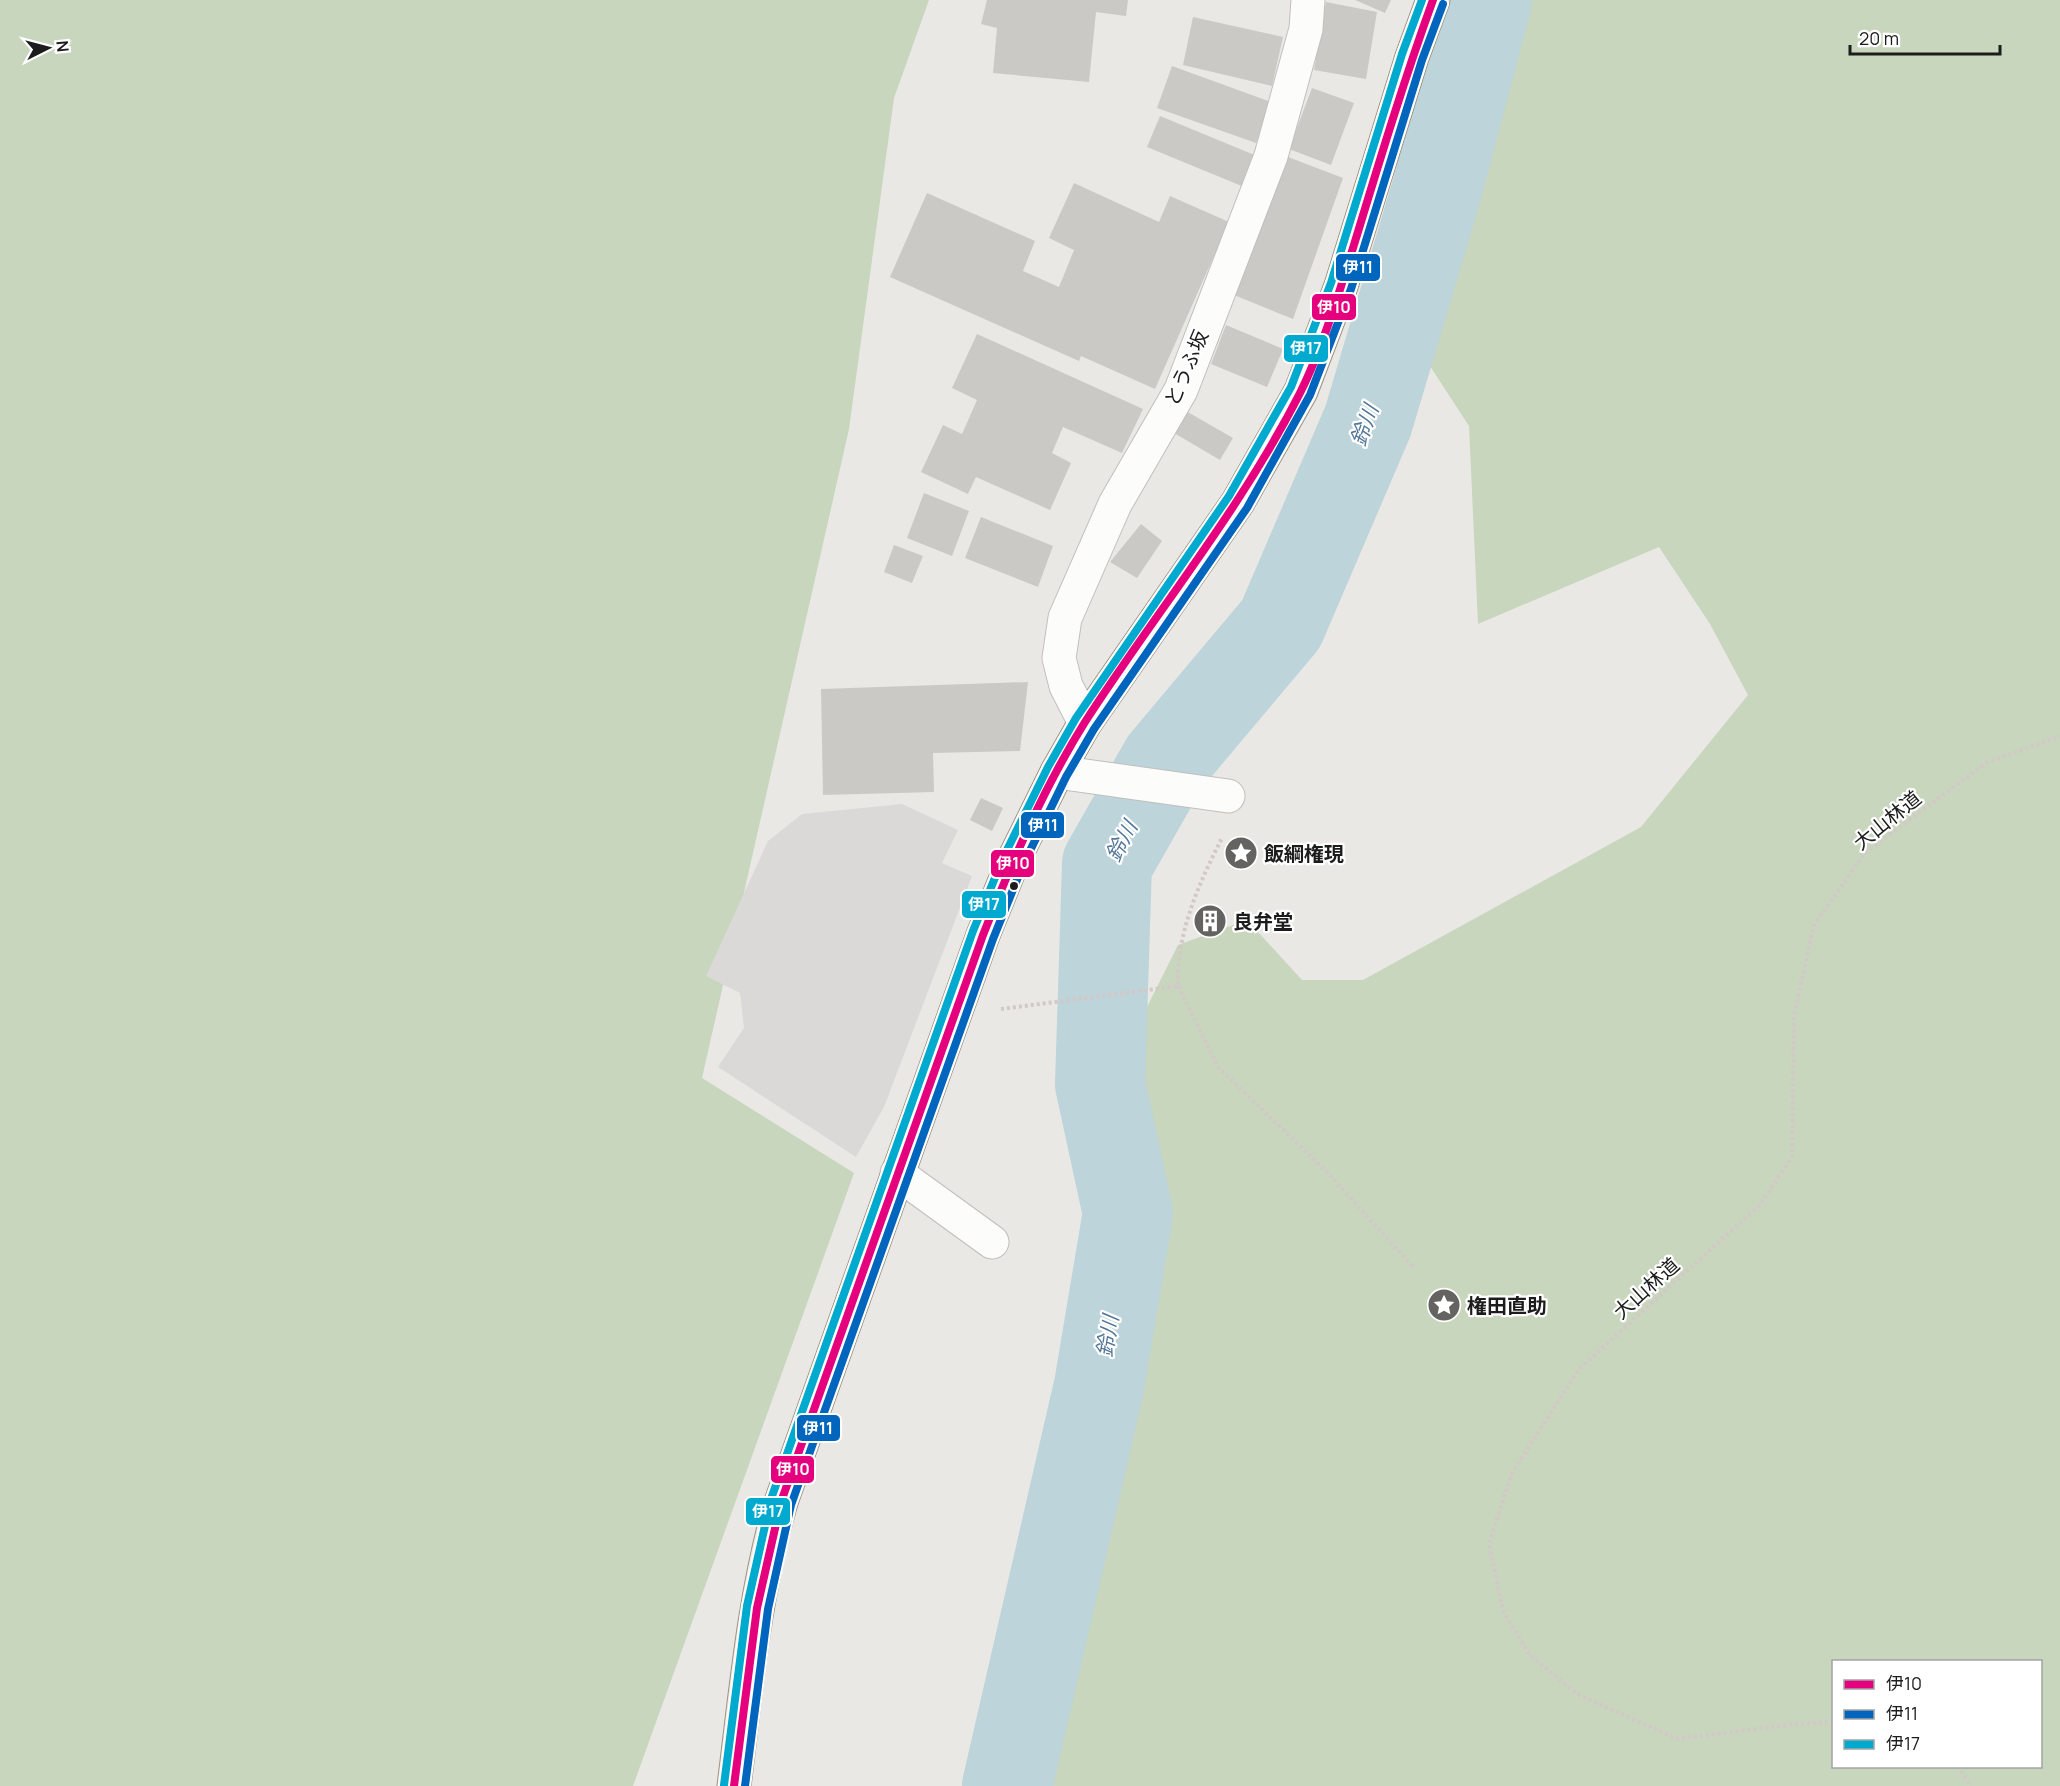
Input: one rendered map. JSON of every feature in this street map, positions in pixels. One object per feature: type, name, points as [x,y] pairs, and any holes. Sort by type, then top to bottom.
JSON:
[{"type":"main road","points":[[734,1786],[742,1713],[768,1547],[781,1502],[954,1015],[1013,861],[1057,772],[1085,723],[1238,502],[1301,391],[1341,286],[1412,57],[1433,0]]},
{"type":"street","name":"とうふ坂","points":[[1085,723],[1066,686],[1059,658],[1065,618],[1115,504],[1181,390],[1271,156],[1306,29],[1308,0]]},
{"type":"street","points":[[1057,772],[1228,796]]},
{"type":"street","points":[[897,1173],[992,1242]]},
{"type":"path","name":"大山林道","points":[[1832,1722],[1794,1724],[1677,1740],[1577,1694],[1530,1655],[1503,1611],[1489,1544],[1512,1473],[1579,1369],[1760,1206],[1792,1157],[1794,1015],[1814,925],[1864,854],[1986,763],[2060,736]]},
{"type":"path","points":[[1224,835],[1200,882],[1177,961],[1178,986],[1218,1067],[1328,1172],[1414,1268]]},
{"type":"path","points":[[954,1015],[1178,986]]},
{"type":"path","points":[[1959,1768],[1971,1786]]},
{"type":"green space","points":[[0,0],[929,0],[894,98],[849,429],[702,1078],[854,1173],[633,1786],[0,1786]]},
{"type":"green space","points":[[1530,0],[2060,0],[2060,1786],[1002,1786],[1116,1466],[1151,1169],[1141,1019],[1178,945],[1247,920],[1302,980],[1363,980],[1641,827],[1748,695],[1710,624],[1659,547],[1478,624],[1469,426],[1415,343]]},
{"type":"shaded area","points":[[902,804],[958,830],[942,863],[972,876],[884,1107],[856,1157],[718,1067],[744,1028],[740,993],[706,976],[768,841],[802,814]]},
{"type":"building","points":[[987,0],[1128,0],[1126,16],[1096,12],[1089,82],[993,73],[997,28],[981,24]]},
{"type":"building","points":[[1355,0],[1391,0],[1385,13]]},
{"type":"building","points":[[1326,2],[1377,12],[1366,79],[1314,70]]},
{"type":"building","points":[[1193,17],[1283,37],[1272,86],[1183,65]]},
{"type":"building","points":[[1172,66],[1271,102],[1256,143],[1157,108]]},
{"type":"building","points":[[1312,88],[1354,103],[1331,165],[1289,149]]},
{"type":"building","points":[[1160,116],[1257,156],[1244,187],[1147,147]]},
{"type":"building","points":[[1288,157],[1343,178],[1293,319],[1234,295]]},
{"type":"building","points":[[1074,183],[1159,222],[1170,196],[1229,222],[1155,389],[1081,356],[1079,361],[890,277],[927,193],[1035,241],[1023,271],[1059,287],[1074,250],[1049,238]]},
{"type":"building","points":[[1226,325],[1283,349],[1267,387],[1211,364]]},
{"type":"building","points":[[977,334],[1143,409],[1122,453],[1063,427],[1052,453],[1071,463],[1050,510],[976,477],[968,494],[921,472],[943,425],[962,434],[977,400],[952,388]]},
{"type":"building","points":[[1186,411],[1233,438],[1220,460],[1174,433]]},
{"type":"building","points":[[924,493],[969,511],[952,556],[907,538]]},
{"type":"building","points":[[981,517],[1053,546],[1038,587],[965,558]]},
{"type":"building","points":[[1141,524],[1162,541],[1137,578],[1110,562]]},
{"type":"building","points":[[894,545],[923,556],[912,583],[884,572]]},
{"type":"building","points":[[1028,682],[1020,751],[933,753],[934,792],[823,795],[821,689]]},
{"type":"building","points":[[981,798],[1003,808],[992,831],[970,820]]},
{"type":"building","name":"良弁堂","points":[[1201,909],[1222,914],[1218,931],[1198,927]]},
{"type":"waterway","name":"鈴川","points":[[1007,1786],[1099,1386],[1128,1213],[1100,1084],[1107,864],[1165,762],[1281,624],[1368,421],[1437,189],[1487,0]]},
{"type":"transit line","name":"伊17","points":[[724,1785],[747,1606],[771,1499],[973,931],[1004,856],[1048,767],[1076,718],[1229,496],[1291,387],[1331,283],[1402,54],[1422,0]]},
{"type":"transit line","name":"伊10","points":[[734,1786],[757,1608],[781,1502],[983,935],[1029,826],[1070,747],[1112,681],[1251,479],[1300,393],[1332,315],[1393,117],[1433,0]]},
{"type":"transit line","name":"伊11","points":[[745,1786],[768,1609],[791,1505],[993,939],[1023,865],[1066,777],[1094,729],[1247,508],[1310,395],[1351,289],[1422,60],[1443,4]]},
{"type":"place","name":"飯綱権現","points":[[1241,853]]},
{"type":"place","name":"良弁堂","points":[[1210,921]]},
{"type":"place","name":"権田直助","points":[[1444,1305]]}]
